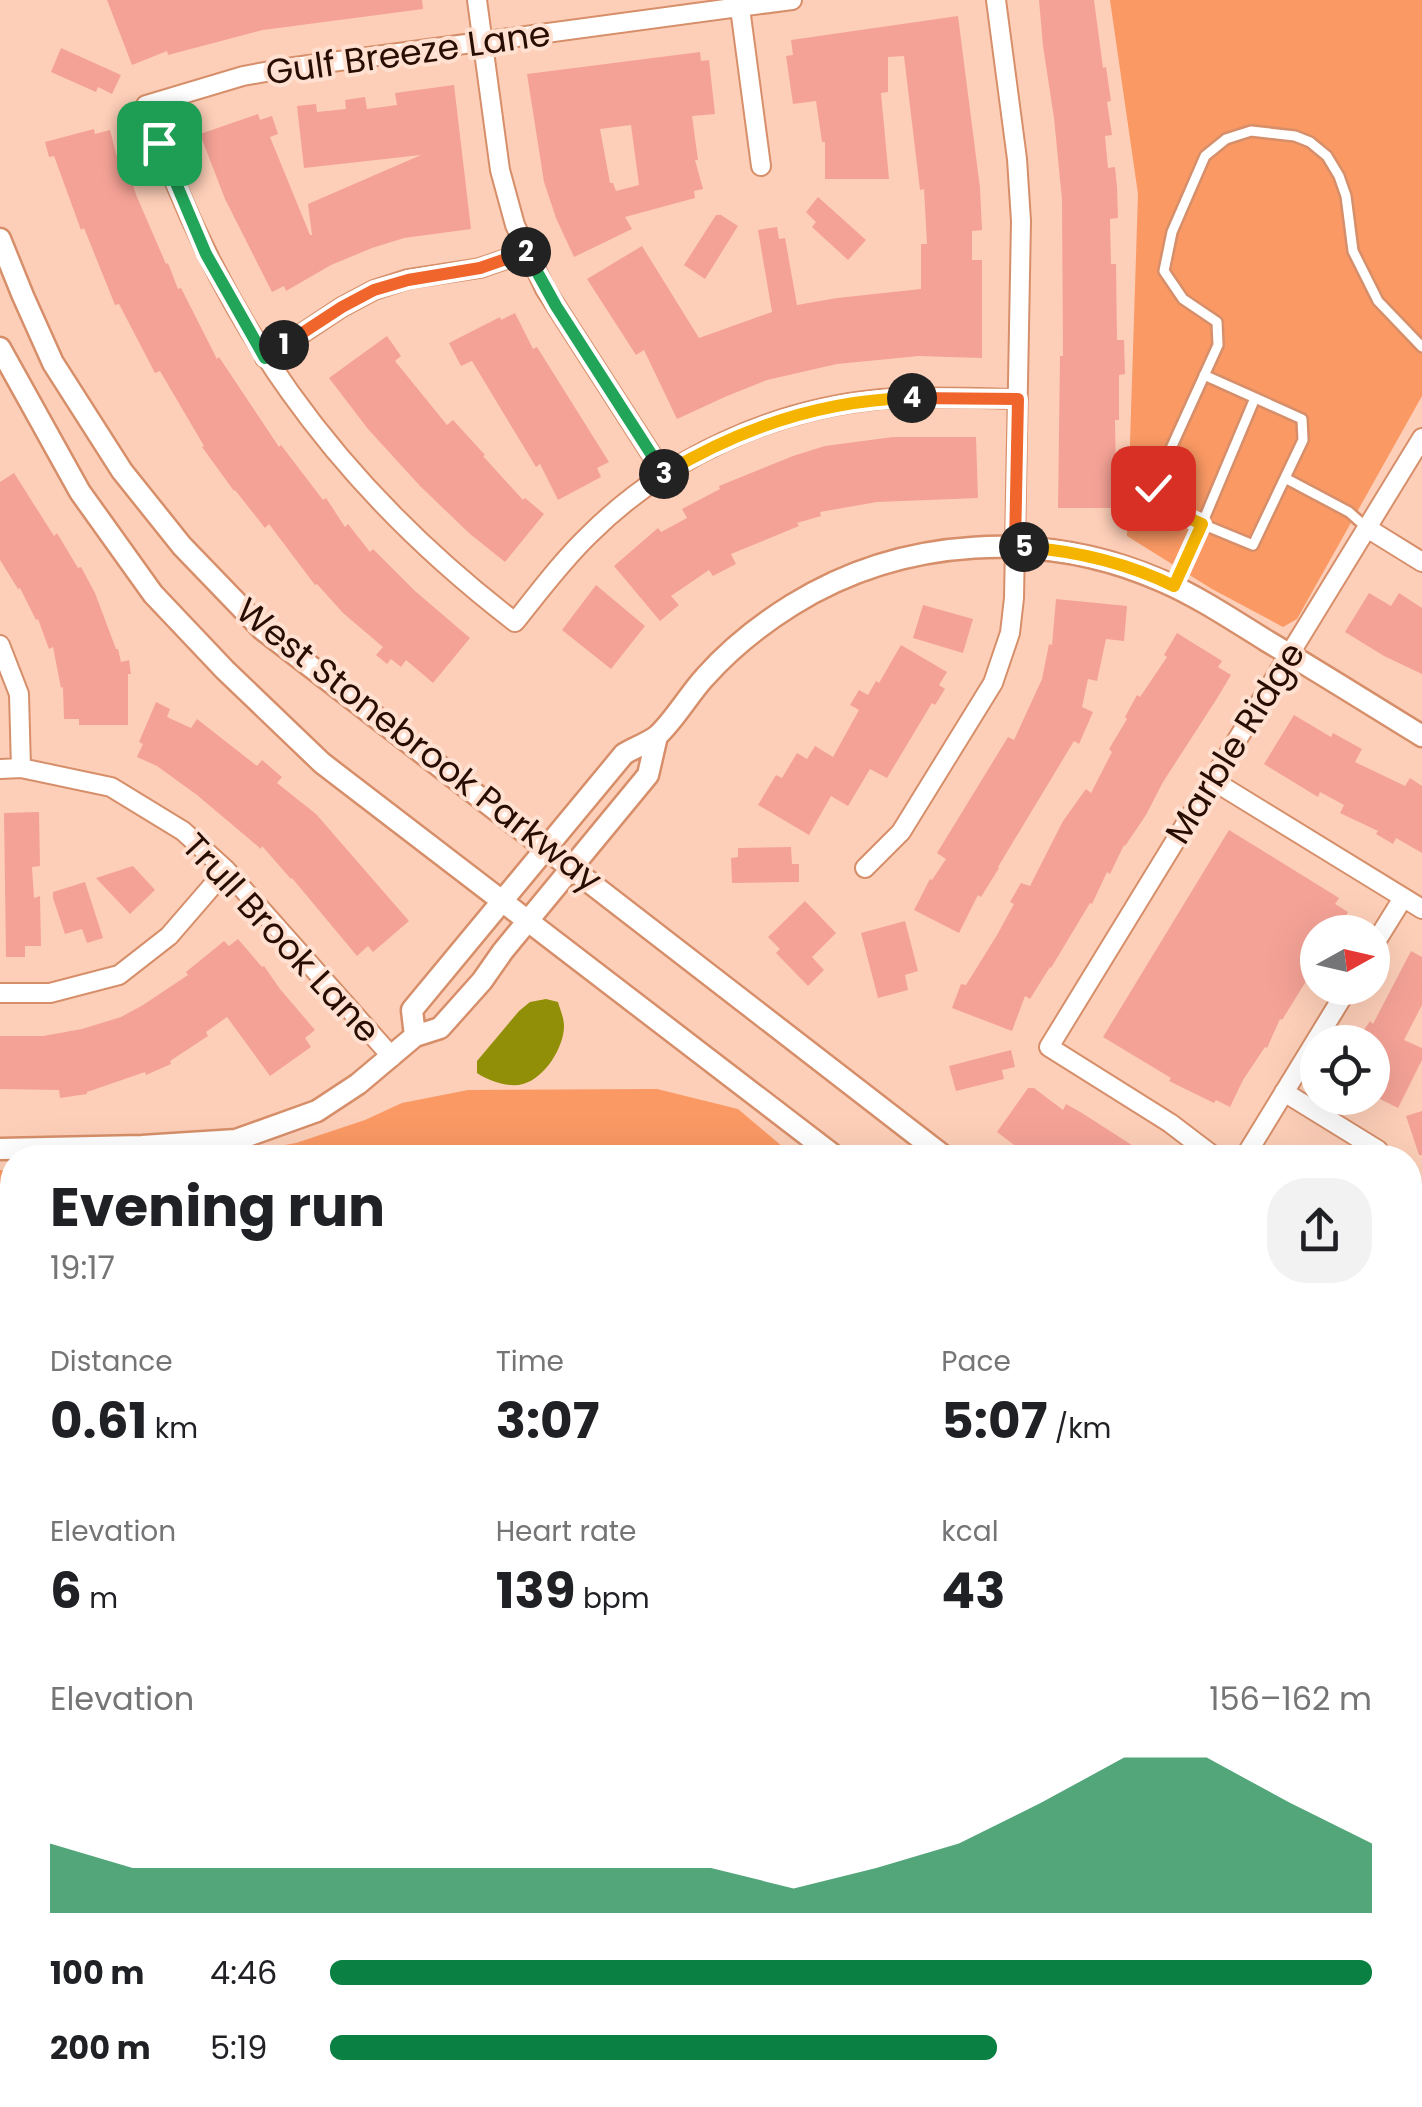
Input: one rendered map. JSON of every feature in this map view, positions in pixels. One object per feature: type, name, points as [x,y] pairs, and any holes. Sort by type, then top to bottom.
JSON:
[{"type":"street","points":[[476,0],[500,170],[526,252],[550,298],[664,474]]},
{"type":"street","name":"Gulf Breeze Lane","points":[[265,358],[206,254],[146,105],[265,71],[792,0]]},
{"type":"street","points":[[866,868],[900,832],[993,683],[1010,633],[1022,251],[1020,190],[996,0]]},
{"type":"street","points":[[740,8],[761,166]]},
{"type":"street","name":"West Stonebrook Parkway","points":[[0,239],[54,362],[122,471],[182,546],[262,630],[929,1145]]},
{"type":"street","points":[[526,252],[480,268],[374,290],[265,358],[314,427],[370,492],[430,552],[515,622],[548,579],[614,512],[664,474],[740,434],[822,408],[878,400],[1018,399]]},
{"type":"street","name":"West Stonebrook Parkway","points":[[0,348],[80,492],[152,594],[225,670],[322,763],[820,1145]]},
{"type":"street","name":"Marble Ridge","points":[[1199,1145],[1048,1048],[1422,438]]},
{"type":"street","points":[[1367,528],[1422,562]]},
{"type":"street","points":[[415,1036],[412,1010],[624,754],[657,736],[706,676],[770,619],[820,590],[873,567],[929,553],[1015,546],[1092,557],[1174,586],[1422,736]]},
{"type":"street","points":[[0,645],[19,694],[21,768]]},
{"type":"street","points":[[158,1145],[236,1140],[316,1111],[358,1084],[415,1036],[440,1028],[648,775],[657,736]]},
{"type":"street","name":"Trull Brook Lane","points":[[0,769],[21,768],[111,788],[183,830],[226,870],[392,1056]]},
{"type":"street","points":[[1212,780],[1422,909]]},
{"type":"street","points":[[0,993],[50,992],[119,975],[169,936],[226,870]]},
{"type":"street","points":[[1390,919],[1403,898]]},
{"type":"street","points":[[1252,1145],[1338,1005]]},
{"type":"street","points":[[1284,1092],[1370,1145]]},
{"type":"lane","points":[[1204,374],[1302,420],[1302,440],[1253,545],[1166,508],[1153,488],[1204,374],[1218,345],[1216,322],[1183,298],[1164,271],[1172,232],[1205,156],[1226,140],[1251,131],[1295,136],[1327,156],[1346,196],[1353,252],[1378,301],[1422,347]]},
{"type":"lane","points":[[1174,586],[1255,398]]},
{"type":"lane","points":[[1285,478],[1349,512],[1367,528]]},
{"type":"shaded area","points":[[1110,0],[1422,0],[1422,396],[1297,619],[1283,627],[1127,536],[1138,194]]},
{"type":"shaded area","points":[[530,1002],[558,1002],[564,1026],[561,1043],[546,1069],[531,1081],[517,1085],[499,1083],[477,1073],[477,1061],[519,1011]]},
{"type":"shaded area","points":[[657,1089],[738,1109],[781,1145],[284,1145],[365,1120],[402,1103],[468,1090]]},
{"type":"building","points":[[107,0],[422,0],[423,9],[263,30],[168,55],[167,51],[132,65]]},
{"type":"building","points":[[1039,0],[1094,0],[1103,68],[1106,67],[1112,135],[1105,136],[1108,168],[1115,167],[1118,218],[1110,219],[1111,264],[1116,264],[1117,340],[1124,340],[1125,374],[1119,375],[1119,420],[1115,420],[1121,508],[1058,508],[1063,356],[1062,200]]},
{"type":"building","points":[[958,16],[980,188],[982,230],[972,231],[972,260],[982,260],[982,358],[919,356],[837,364],[767,380],[677,419],[644,350],[636,355],[587,279],[642,246],[699,338],[772,312],[758,230],[777,227],[779,239],[785,238],[797,305],[921,289],[921,244],[927,244],[924,189],[920,190],[904,56],[888,57],[888,92],[881,93],[889,179],[825,179],[825,142],[816,101],[793,104],[786,56],[793,55],[791,40]]},
{"type":"building","points":[[61,48],[121,75],[112,94],[98,87],[96,92],[51,72]]},
{"type":"building","points":[[700,52],[701,61],[709,60],[715,114],[692,116],[695,160],[703,189],[694,191],[695,198],[625,217],[632,229],[574,257],[544,182],[527,74]],"holes":[[[631,125],[639,185],[616,191],[610,183],[600,129]]]},
{"type":"building","points":[[454,85],[471,229],[404,238],[372,248],[331,265],[286,291],[284,286],[272,292],[225,199],[200,134],[258,114],[260,120],[272,116],[278,134],[270,137],[312,235],[308,204],[421,155],[304,168],[297,106],[316,104],[317,112],[346,109],[345,100],[365,97],[367,109],[397,105],[395,93]]},
{"type":"building","points":[[94,129],[95,134],[110,130],[119,165],[125,162],[178,289],[181,288],[217,359],[279,447],[370,552],[373,549],[470,638],[433,683],[406,660],[401,667],[391,659],[387,664],[376,655],[383,647],[315,585],[269,524],[265,528],[234,491],[202,447],[160,371],[155,373],[119,304],[115,305],[45,142]]},
{"type":"building","points":[[818,197],[866,240],[848,260],[812,227],[816,222],[806,212]]},
{"type":"building","points":[[716,215],[738,226],[705,279],[684,265]]},
{"type":"building","points":[[515,313],[533,349],[537,347],[609,462],[597,468],[601,477],[558,500],[540,464],[536,467],[472,361],[461,366],[449,343]]},
{"type":"building","points":[[387,336],[401,356],[395,361],[447,425],[453,420],[523,500],[544,514],[505,562],[420,486],[368,429],[329,378]]},
{"type":"building","points":[[893,437],[976,437],[978,498],[877,502],[820,512],[821,516],[731,554],[736,564],[713,576],[709,570],[671,596],[679,605],[660,621],[614,566],[658,528],[661,532],[687,518],[682,509],[720,489],[719,486],[825,446]]},
{"type":"building","points":[[14,473],[54,536],[57,533],[78,568],[81,567],[121,662],[129,660],[128,725],[79,725],[79,719],[64,719],[63,687],[53,647],[49,649],[38,619],[0,560],[0,482]]},
{"type":"building","points":[[596,585],[645,626],[611,669],[562,630]]},
{"type":"building","points":[[1369,593],[1391,606],[1399,593],[1422,608],[1422,674],[1345,632]]},
{"type":"building","points":[[1056,599],[1127,606],[1124,641],[1106,639],[1097,681],[1088,679],[1082,707],[1093,712],[1079,744],[1074,741],[981,897],[978,895],[959,933],[914,910],[946,859],[937,853],[1008,737],[1014,740],[1042,679],[1049,644],[1052,645]]},
{"type":"building","points":[[923,605],[973,619],[963,653],[913,638]]},
{"type":"building","points":[[1177,633],[1222,661],[1218,667],[1231,675],[1051,968],[1030,999],[1025,996],[1012,1031],[952,1008],[961,984],[966,985],[997,935],[1021,883],[1030,886],[1063,821],[1086,789],[1091,793],[1125,717],[1167,657],[1164,655]]},
{"type":"building","points":[[901,645],[947,672],[939,685],[945,689],[935,705],[932,703],[887,778],[870,769],[848,806],[831,796],[809,835],[758,805],[776,775],[782,778],[797,753],[807,759],[815,746],[833,757],[859,710],[850,705],[859,690],[868,695]]},
{"type":"building","points":[[156,702],[170,709],[167,717],[191,728],[197,719],[257,766],[262,760],[282,777],[277,783],[316,814],[409,921],[373,952],[368,946],[357,956],[262,846],[261,849],[157,766],[137,757],[143,744],[139,742]]},
{"type":"building","points":[[1294,715],[1331,737],[1333,733],[1362,749],[1355,762],[1405,786],[1410,778],[1422,786],[1422,853],[1396,838],[1393,844],[1376,834],[1378,831],[1340,813],[1344,805],[1320,792],[1318,797],[1264,764]]},
{"type":"building","points":[[39,812],[40,866],[32,867],[34,898],[40,896],[41,946],[25,946],[25,957],[6,957],[4,813]]},
{"type":"building","points":[[1229,830],[1339,898],[1335,904],[1348,912],[1300,915],[1300,991],[1230,1107],[1169,1081],[1171,1078],[1103,1037]]},
{"type":"building","points":[[791,847],[792,864],[799,864],[799,882],[732,883],[731,858],[738,857],[738,848]]},
{"type":"building","points":[[133,866],[155,890],[130,914],[96,878]]},
{"type":"building","points":[[85,882],[103,938],[87,943],[82,929],[65,934],[53,898],[53,892]]},
{"type":"building","points":[[805,901],[836,933],[812,957],[824,970],[808,986],[776,953],[780,949],[768,937]]},
{"type":"building","points":[[905,921],[918,971],[905,975],[908,990],[878,998],[861,933]]},
{"type":"building","points":[[238,939],[315,1030],[305,1038],[311,1047],[270,1076],[227,1017],[171,1064],[87,1094],[60,1098],[59,1090],[0,1089],[0,1036],[43,1036],[121,1017],[188,975],[186,972],[224,941],[229,946]]},
{"type":"building","points":[[1411,951],[1422,957],[1422,1005],[1404,1040],[1422,1048],[1422,1060],[1398,1108],[1390,1104],[1390,1025],[1367,1025],[1370,1021],[1373,1024],[1383,1005],[1390,1005],[1390,991]]},
{"type":"building","points":[[1011,1050],[1015,1067],[1002,1070],[1004,1079],[956,1091],[949,1066]]},
{"type":"building","points":[[1028,1088],[1034,1088],[1063,1110],[1066,1104],[1132,1145],[1014,1145],[997,1132]]},
{"type":"building","points":[[1422,1111],[1422,1145],[1416,1145],[1406,1116]]},
{"type":"route","points":[[159,143],[206,254],[265,358],[374,290],[480,268],[526,252],[556,306],[664,474],[740,434],[822,408],[907,398],[1018,399],[1015,546],[1092,557],[1174,586],[1202,524],[1166,508],[1153,488]]}]
